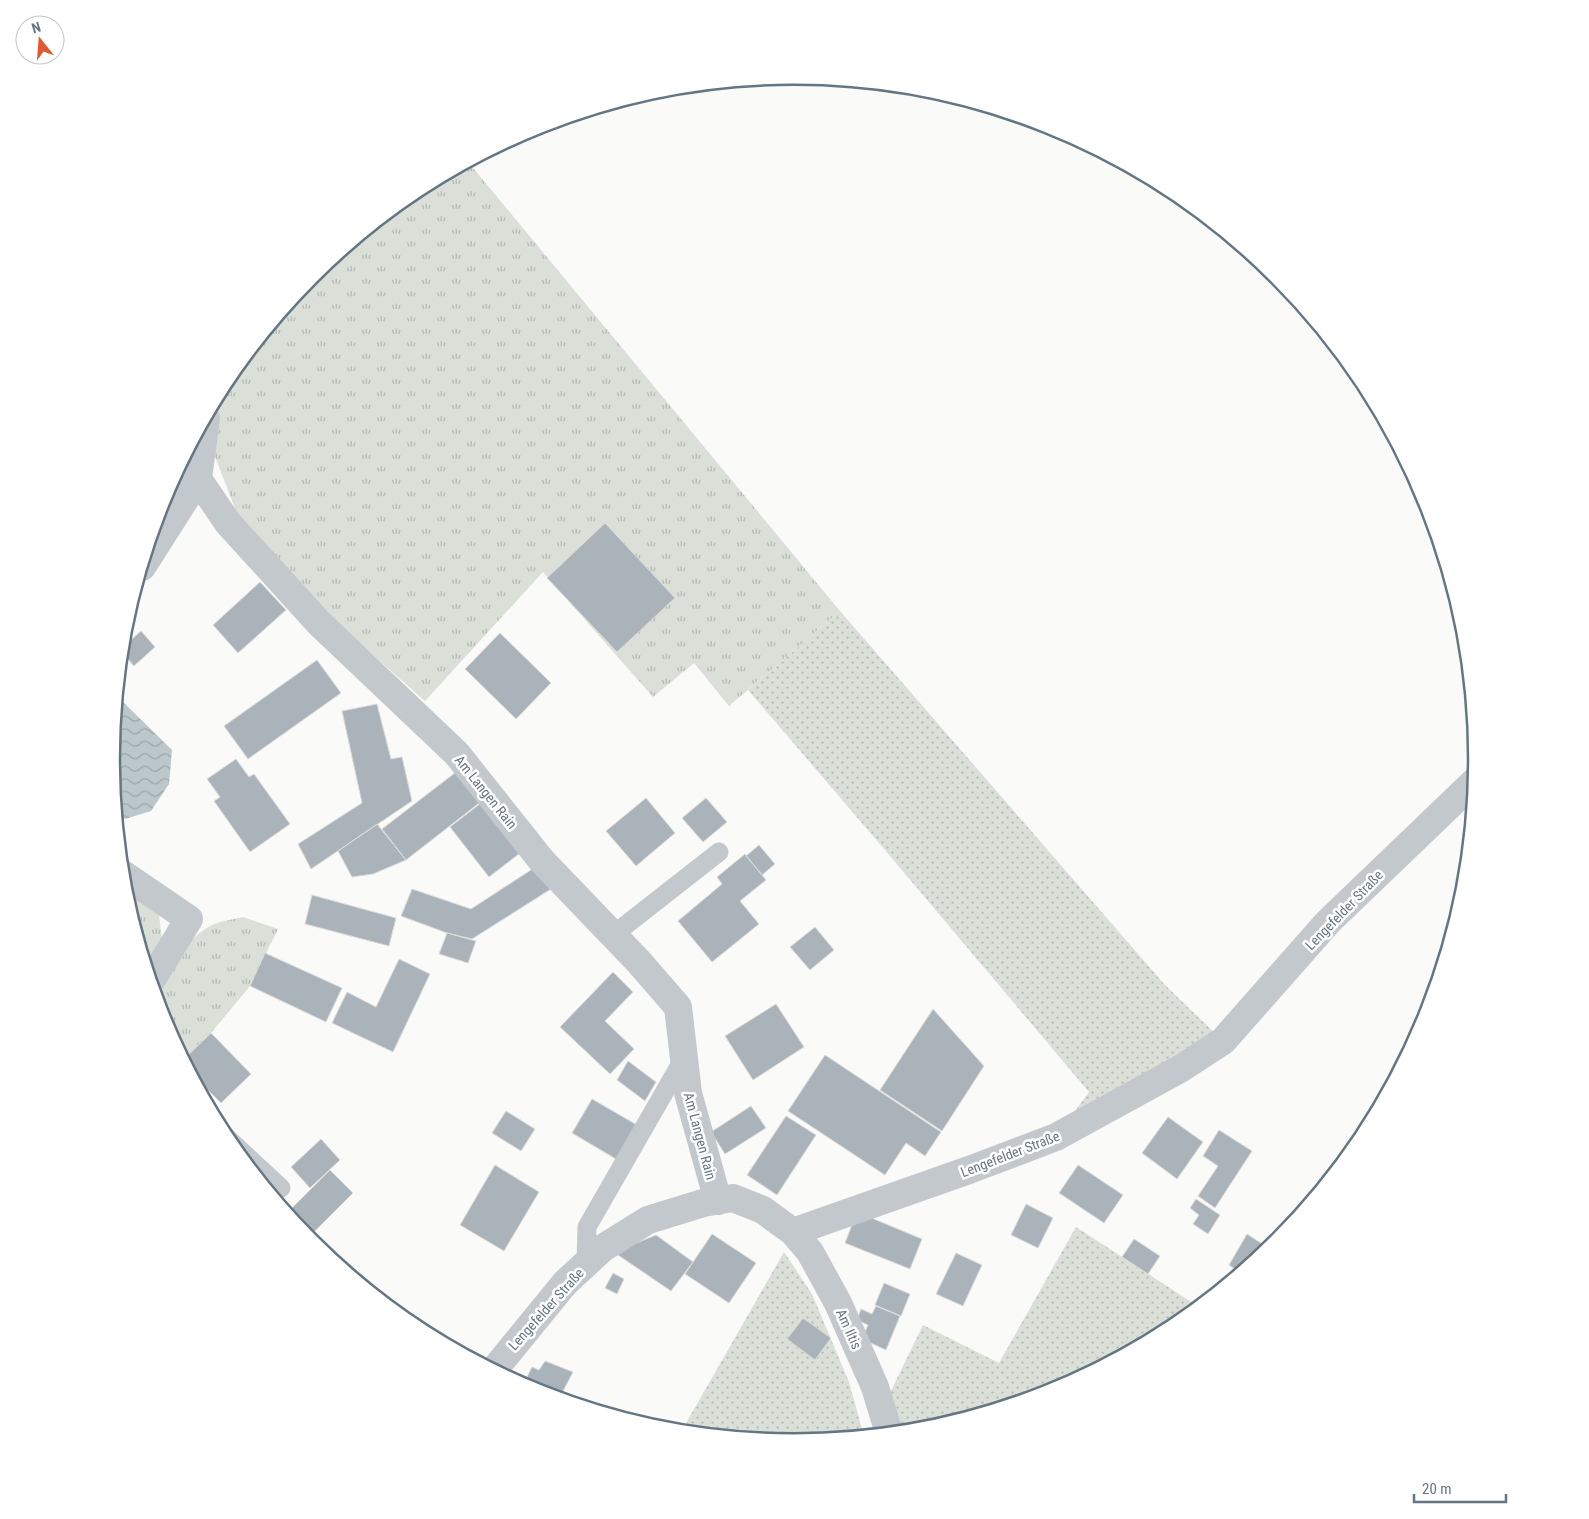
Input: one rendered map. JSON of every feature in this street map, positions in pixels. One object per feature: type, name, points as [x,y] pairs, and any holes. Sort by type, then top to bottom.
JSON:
[{"type":"street","points":[[155,547],[198,479],[204,434]]},
{"type":"street","name":"Am Langen Rain","points":[[198,479],[228,523],[319,622],[457,754],[542,861],[639,962],[678,1007],[688,1093],[718,1201]]},
{"type":"street","name":"Lengefelder Straße","points":[[498,1365],[565,1283],[603,1248],[648,1220],[703,1203],[733,1198],[763,1210],[793,1232],[1056,1137],[1180,1069],[1223,1042],[1328,922],[1468,787]]},
{"type":"street","points":[[131,880],[189,919],[155,974]]},
{"type":"street","name":"Am Iltis","points":[[793,1232],[810,1252],[838,1303],[875,1387],[887,1427]]},
{"type":"lane","points":[[613,935],[719,852]]},
{"type":"lane","points":[[586,1264],[587,1227],[684,1058]]},
{"type":"lane","points":[[254,1163],[281,1188]]},
{"type":"green space","points":[[472,167],[840,611],[729,706],[694,663],[653,697],[543,572],[425,701],[328,615],[236,511],[214,454],[218,409],[259,349],[287,315],[350,252],[384,224],[457,175]]},
{"type":"green space","points":[[840,611],[1165,985],[1223,1041],[1056,1137],[1089,1092],[748,690]]},
{"type":"green space","points":[[132,887],[143,894],[159,915],[162,939],[151,960]]},
{"type":"green space","points":[[243,917],[278,929],[250,986],[211,1033],[188,1055],[171,1018],[159,984],[190,942],[199,933],[220,922]]},
{"type":"green space","points":[[1076,1227],[1193,1303],[1132,1344],[1053,1383],[969,1411],[899,1425],[889,1395],[923,1325],[999,1363]]},
{"type":"green space","points":[[784,1252],[812,1294],[849,1382],[862,1430],[839,1433],[750,1433],[685,1425]]},
{"type":"water","points":[[122,702],[172,750],[169,784],[151,811],[125,819],[123,817],[121,804],[120,760]]},
{"type":"building","points":[[605,523],[675,598],[617,652],[547,578]]},
{"type":"building","points":[[260,582],[286,610],[238,653],[213,625]]},
{"type":"building","points":[[141,631],[155,647],[134,666],[128,659],[131,640]]},
{"type":"building","points":[[500,633],[551,683],[516,719],[465,669]]},
{"type":"building","points":[[317,660],[341,693],[248,759],[224,726]]},
{"type":"building","points":[[377,704],[391,759],[402,757],[412,801],[311,869],[298,844],[362,803],[342,711]]},
{"type":"building","points":[[236,759],[249,777],[254,774],[290,824],[250,852],[214,801],[220,797],[207,779]]},
{"type":"building","points":[[460,769],[483,800],[406,860],[382,829]]},
{"type":"building","points":[[646,798],[675,833],[636,866],[606,831]]},
{"type":"building","points":[[706,798],[727,822],[703,842],[682,818]]},
{"type":"building","points":[[485,800],[524,850],[489,877],[450,827]]},
{"type":"building","points":[[377,824],[406,860],[373,874],[352,877],[338,851]]},
{"type":"building","points":[[759,845],[775,864],[762,875],[746,856]]},
{"type":"building","points":[[745,854],[766,880],[740,901],[759,924],[712,962],[678,921],[722,884],[717,877]]},
{"type":"building","points":[[534,868],[551,889],[472,939],[447,933],[401,916],[412,889],[471,909]]},
{"type":"building","points":[[312,895],[396,918],[389,946],[305,924]]},
{"type":"building","points":[[815,927],[834,950],[810,970],[790,947]]},
{"type":"building","points":[[447,933],[476,941],[468,963],[439,954]]},
{"type":"building","points":[[265,953],[342,988],[326,1022],[250,986]]},
{"type":"building","points":[[399,959],[430,974],[393,1052],[332,1023],[347,992],[376,1007]]},
{"type":"building","points":[[613,972],[633,992],[605,1021],[634,1049],[610,1074],[560,1027]]},
{"type":"building","points":[[776,1004],[804,1047],[753,1080],[725,1036]]},
{"type":"building","points":[[933,1009],[984,1066],[942,1131],[880,1090]]},
{"type":"building","points":[[211,1033],[251,1074],[221,1103],[205,1087],[188,1055]]},
{"type":"building","points":[[825,1055],[941,1132],[925,1156],[906,1143],[885,1175],[788,1111]]},
{"type":"building","points":[[628,1061],[656,1082],[645,1101],[617,1080]]},
{"type":"building","points":[[592,1099],[637,1125],[616,1159],[572,1133]]},
{"type":"building","points":[[751,1106],[766,1128],[725,1154],[711,1132]]},
{"type":"building","points":[[506,1111],[535,1129],[521,1151],[492,1133]]},
{"type":"building","points":[[786,1116],[816,1135],[777,1195],[747,1175]]},
{"type":"building","points":[[1168,1117],[1203,1142],[1177,1179],[1142,1153]]},
{"type":"building","points":[[1219,1130],[1252,1151],[1215,1208],[1198,1196],[1218,1166],[1203,1156]]},
{"type":"building","points":[[321,1139],[340,1160],[310,1188],[291,1167]]},
{"type":"building","points":[[495,1165],[539,1192],[504,1251],[460,1225]]},
{"type":"building","points":[[1078,1165],[1123,1195],[1104,1223],[1059,1193]]},
{"type":"building","points":[[330,1170],[353,1193],[314,1232],[291,1209]]},
{"type":"building","points":[[1196,1199],[1220,1215],[1208,1234],[1193,1224],[1199,1215],[1190,1208]]},
{"type":"building","points":[[1026,1204],[1053,1218],[1038,1248],[1011,1235]]},
{"type":"building","points":[[857,1212],[922,1239],[910,1269],[845,1243]]},
{"type":"building","points":[[712,1234],[756,1263],[729,1303],[685,1274]]},
{"type":"building","points":[[1247,1234],[1263,1244],[1236,1270],[1229,1265]]},
{"type":"building","points":[[656,1235],[693,1262],[671,1291],[618,1255],[624,1248]]},
{"type":"building","points":[[1134,1239],[1160,1256],[1148,1274],[1122,1257]]},
{"type":"building","points":[[956,1253],[982,1265],[963,1306],[936,1294]]},
{"type":"building","points":[[613,1273],[624,1279],[617,1294],[605,1288]]},
{"type":"building","points":[[884,1283],[910,1294],[901,1316],[875,1305]]},
{"type":"building","points":[[876,1306],[900,1316],[886,1350],[862,1339],[868,1325],[857,1320],[861,1309],[872,1314]]},
{"type":"building","points":[[803,1318],[831,1338],[815,1360],[787,1339]]},
{"type":"building","points":[[545,1361],[573,1372],[562,1392],[526,1378],[532,1367],[539,1370]]}]
